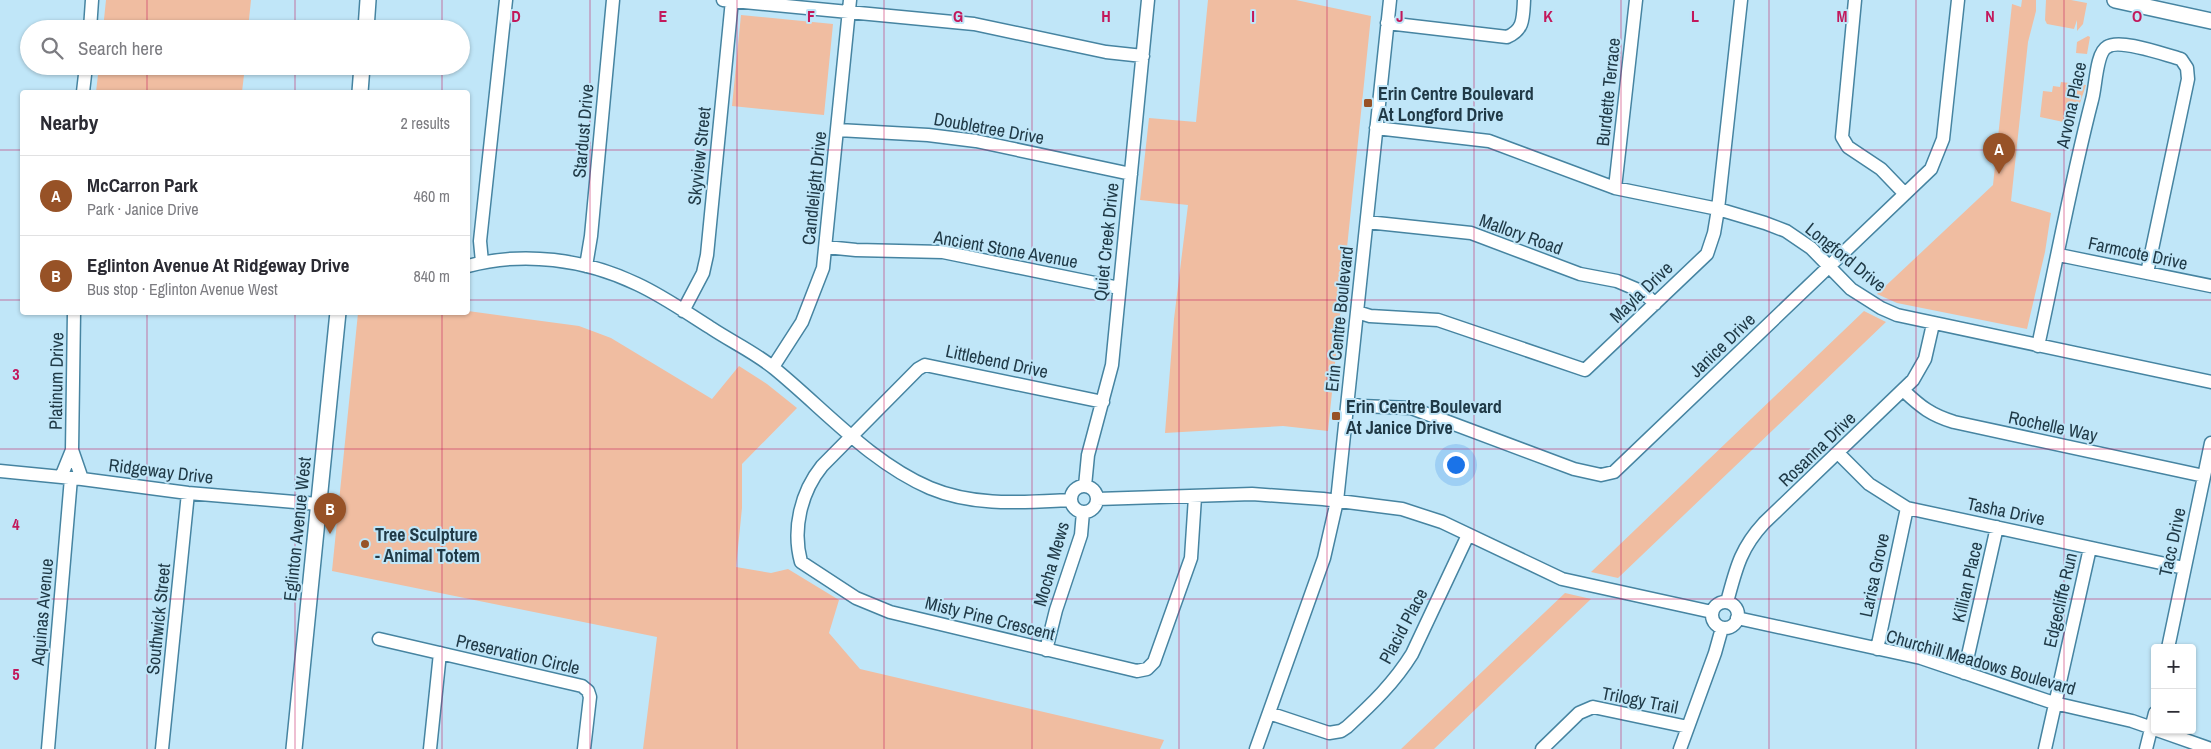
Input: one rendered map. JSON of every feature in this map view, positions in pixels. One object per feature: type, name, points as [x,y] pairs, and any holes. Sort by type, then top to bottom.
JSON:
[{"type":"main road","points":[[367,20],[368,0]]},
{"type":"main road","points":[[2115,0],[2211,21]]},
{"type":"main road","points":[[360,90],[361,75]]},
{"type":"main road","name":"Eglinton Avenue West","points":[[294,749],[338,315]]},
{"type":"street","points":[[91,20],[92,0]]},
{"type":"street","points":[[482,262],[480,241],[506,0]]},
{"type":"street","name":"Stardust Drive","points":[[586,266],[591,236],[613,0]]},
{"type":"street","points":[[729,0],[849,6],[974,24],[1106,52],[1143,56]]},
{"type":"street","name":"Skyview Street","points":[[683,311],[700,281],[707,255],[729,0]]},
{"type":"street","name":"Quiet Creek Drive","points":[[1085,486],[1088,455],[1112,365],[1148,0]]},
{"type":"street","name":"Erin Centre Boulevard","points":[[1256,749],[1324,558],[1337,501],[1390,0]]},
{"type":"street","points":[[1387,23],[1507,37],[1516,33],[1522,26],[1524,0]]},
{"type":"street","name":"Burdette Terrace","points":[[1615,188],[1636,0]]},
{"type":"street","name":"Mayla Drive","points":[[1357,312],[1370,316],[1438,320],[1585,370],[1707,254],[1714,233],[1718,209],[1741,0]]},
{"type":"street","points":[[1856,0],[1842,137],[1848,147],[1881,169],[1905,194]]},
{"type":"street","name":"Janice Drive","points":[[1348,403],[1360,406],[1411,408],[1574,468],[1601,475],[1614,472],[1931,169],[1943,139],[1958,0]]},
{"type":"street","name":"Candlelight Drive","points":[[773,367],[810,306],[822,268],[826,247],[849,6]]},
{"type":"street","name":"Arvona Place","points":[[2038,346],[2083,136],[2097,84],[2098,59],[2106,47],[2118,43],[2181,59],[2187,68],[2186,89],[2147,273]]},
{"type":"street","points":[[84,90],[85,75]]},
{"type":"street","name":"Longford Drive","points":[[1376,128],[1489,141],[1615,188],[1718,209],[1765,222],[1786,231],[1811,248],[1851,289],[1881,308],[1897,315],[2211,382]]},
{"type":"street","name":"Doubletree Drive","points":[[838,130],[928,135],[976,141],[1132,174]]},
{"type":"street","name":"Mallory Road","points":[[1367,222],[1472,233],[1580,274],[1617,281],[1643,292],[1655,304]]},
{"type":"street","name":"Ancient Stone Avenue","points":[[826,247],[856,250],[943,252],[1119,288]]},
{"type":"street","name":"Farmcote Drive","points":[[2059,255],[2211,286]]},
{"type":"street","points":[[470,265],[482,262],[536,259],[586,266],[638,284],[773,367],[884,463],[899,473],[947,494],[978,501],[1071,500]]},
{"type":"street","name":"Platinum Drive","points":[[71,478],[74,315]]},
{"type":"street","name":"Rosanna Drive","points":[[1727,602],[1735,568],[1749,540],[1764,523],[1913,380],[1923,365],[1933,324]]},
{"type":"street","name":"Littlebend Drive","points":[[852,436],[918,369],[925,365],[1103,402]]},
{"type":"street","name":"Rochelle Way","points":[[1904,390],[1922,408],[1954,422],[2204,476]]},
{"type":"street","name":"Misty Pine Crescent","points":[[852,436],[822,466],[806,490],[801,508],[797,548],[801,562],[856,598],[890,612],[1137,671],[1146,668],[1154,662],[1191,558],[1194,543],[1195,497]]},
{"type":"street","name":"Tacc Drive","points":[[2169,644],[2211,443]]},
{"type":"street","name":"Platinum Drive","points":[[71,478],[72,450]]},
{"type":"street","name":"Tasha Drive","points":[[1838,453],[1869,484],[1907,508],[2184,568]]},
{"type":"street","name":"Ridgeway Drive","points":[[0,472],[71,478],[188,493],[318,504]]},
{"type":"street","name":"Aquinas Avenue","points":[[48,749],[71,478]]},
{"type":"street","points":[[1085,486],[1093,490],[1097,499],[1091,509],[1083,514],[1074,507],[1071,500],[1072,494],[1076,489],[1085,486]]},
{"type":"street","name":"Southwick Street","points":[[162,749],[188,493]]},
{"type":"street","points":[[1097,499],[1252,494],[1402,509],[1442,522],[1562,579],[1712,612]]},
{"type":"street","name":"Larisa Grove","points":[[1876,649],[1907,508]]},
{"type":"street","name":"Mocha Mews","points":[[1046,650],[1056,610],[1080,535],[1083,514]]},
{"type":"street","name":"Killian Place","points":[[1964,673],[1997,527]]},
{"type":"street","name":"Placid Place","points":[[1269,713],[1329,732],[1341,731],[1347,727],[1390,686],[1402,670],[1412,654],[1468,535]]},
{"type":"street","name":"Edgecliffe Run","points":[[2045,749],[2090,548]]},
{"type":"street","points":[[1727,602],[1736,607],[1738,618],[1732,626],[1722,628],[1715,624],[1712,612],[1717,604],[1727,602]]},
{"type":"street","name":"Churchill Meadows Boulevard","points":[[1738,618],[1921,658],[2054,703],[2132,721],[2151,728]]},
{"type":"street","points":[[1680,749],[1722,628]]},
{"type":"street","name":"Preservation Circle","points":[[379,638],[440,654],[582,686],[588,691],[590,697],[584,749]]},
{"type":"street","name":"Preservation Circle","points":[[430,749],[440,654]]},
{"type":"street","name":"Trilogy Trail","points":[[1542,749],[1579,713],[1592,707],[1688,727]]},
{"type":"street","points":[[2146,749],[2153,734]]},
{"type":"street","name":"Churchill Meadows Boulevard","points":[[2169,734],[2211,749]]},
{"type":"shaded area","points":[[106,0],[251,0],[249,20],[104,20]]},
{"type":"shaded area","points":[[1208,0],[1296,0],[1371,16],[1328,431],[1283,426],[1165,433],[1174,319],[1188,205],[1140,200],[1149,118],[1196,122]]},
{"type":"shaded area","points":[[2022,0],[2036,0],[2036,11],[2028,42],[2011,201],[2051,213],[2045,252],[2027,329],[1897,303],[1877,294],[1993,185],[2012,4],[2021,7]]},
{"type":"shaded area","points":[[2046,0],[2071,0],[2087,3],[2083,24],[2077,31],[2077,20],[2074,29],[2047,24],[2045,20]]},
{"type":"shaded area","points":[[741,15],[833,24],[824,115],[732,106]]},
{"type":"shaded area","points":[[2088,36],[2090,37],[2087,54],[2076,53],[2077,42]]},
{"type":"shaded area","points":[[98,75],[244,75],[242,90],[96,90]]},
{"type":"shaded area","points":[[2061,82],[2086,85],[2073,124],[2040,117],[2043,91],[2052,92],[2053,86],[2060,87]]},
{"type":"shaded area","points":[[470,311],[579,326],[611,338],[712,399],[739,366],[767,384],[797,408],[742,464],[742,508],[736,567],[771,573],[788,569],[839,600],[829,633],[860,669],[1164,740],[1160,749],[643,749],[657,637],[332,571],[358,315],[470,315]]},
{"type":"shaded area","points":[[1864,311],[1886,322],[1618,578],[1591,572]]},
{"type":"shaded area","points":[[1565,593],[1591,599],[1434,749],[1401,749]]},
{"type":"place","name":"Erin Centre Boulevard At Longford Drive","points":[[1368,103]]},
{"type":"place","name":"McCarron Park","points":[[1999,174]]},
{"type":"place","name":"Erin Centre Boulevard At Janice Drive","points":[[1336,416]]},
{"type":"place","name":"Eglinton Avenue At Ridgeway Drive","points":[[330,534]]},
{"type":"place","name":"Tree Sculpture - Animal Totem","points":[[365,544]]}]
